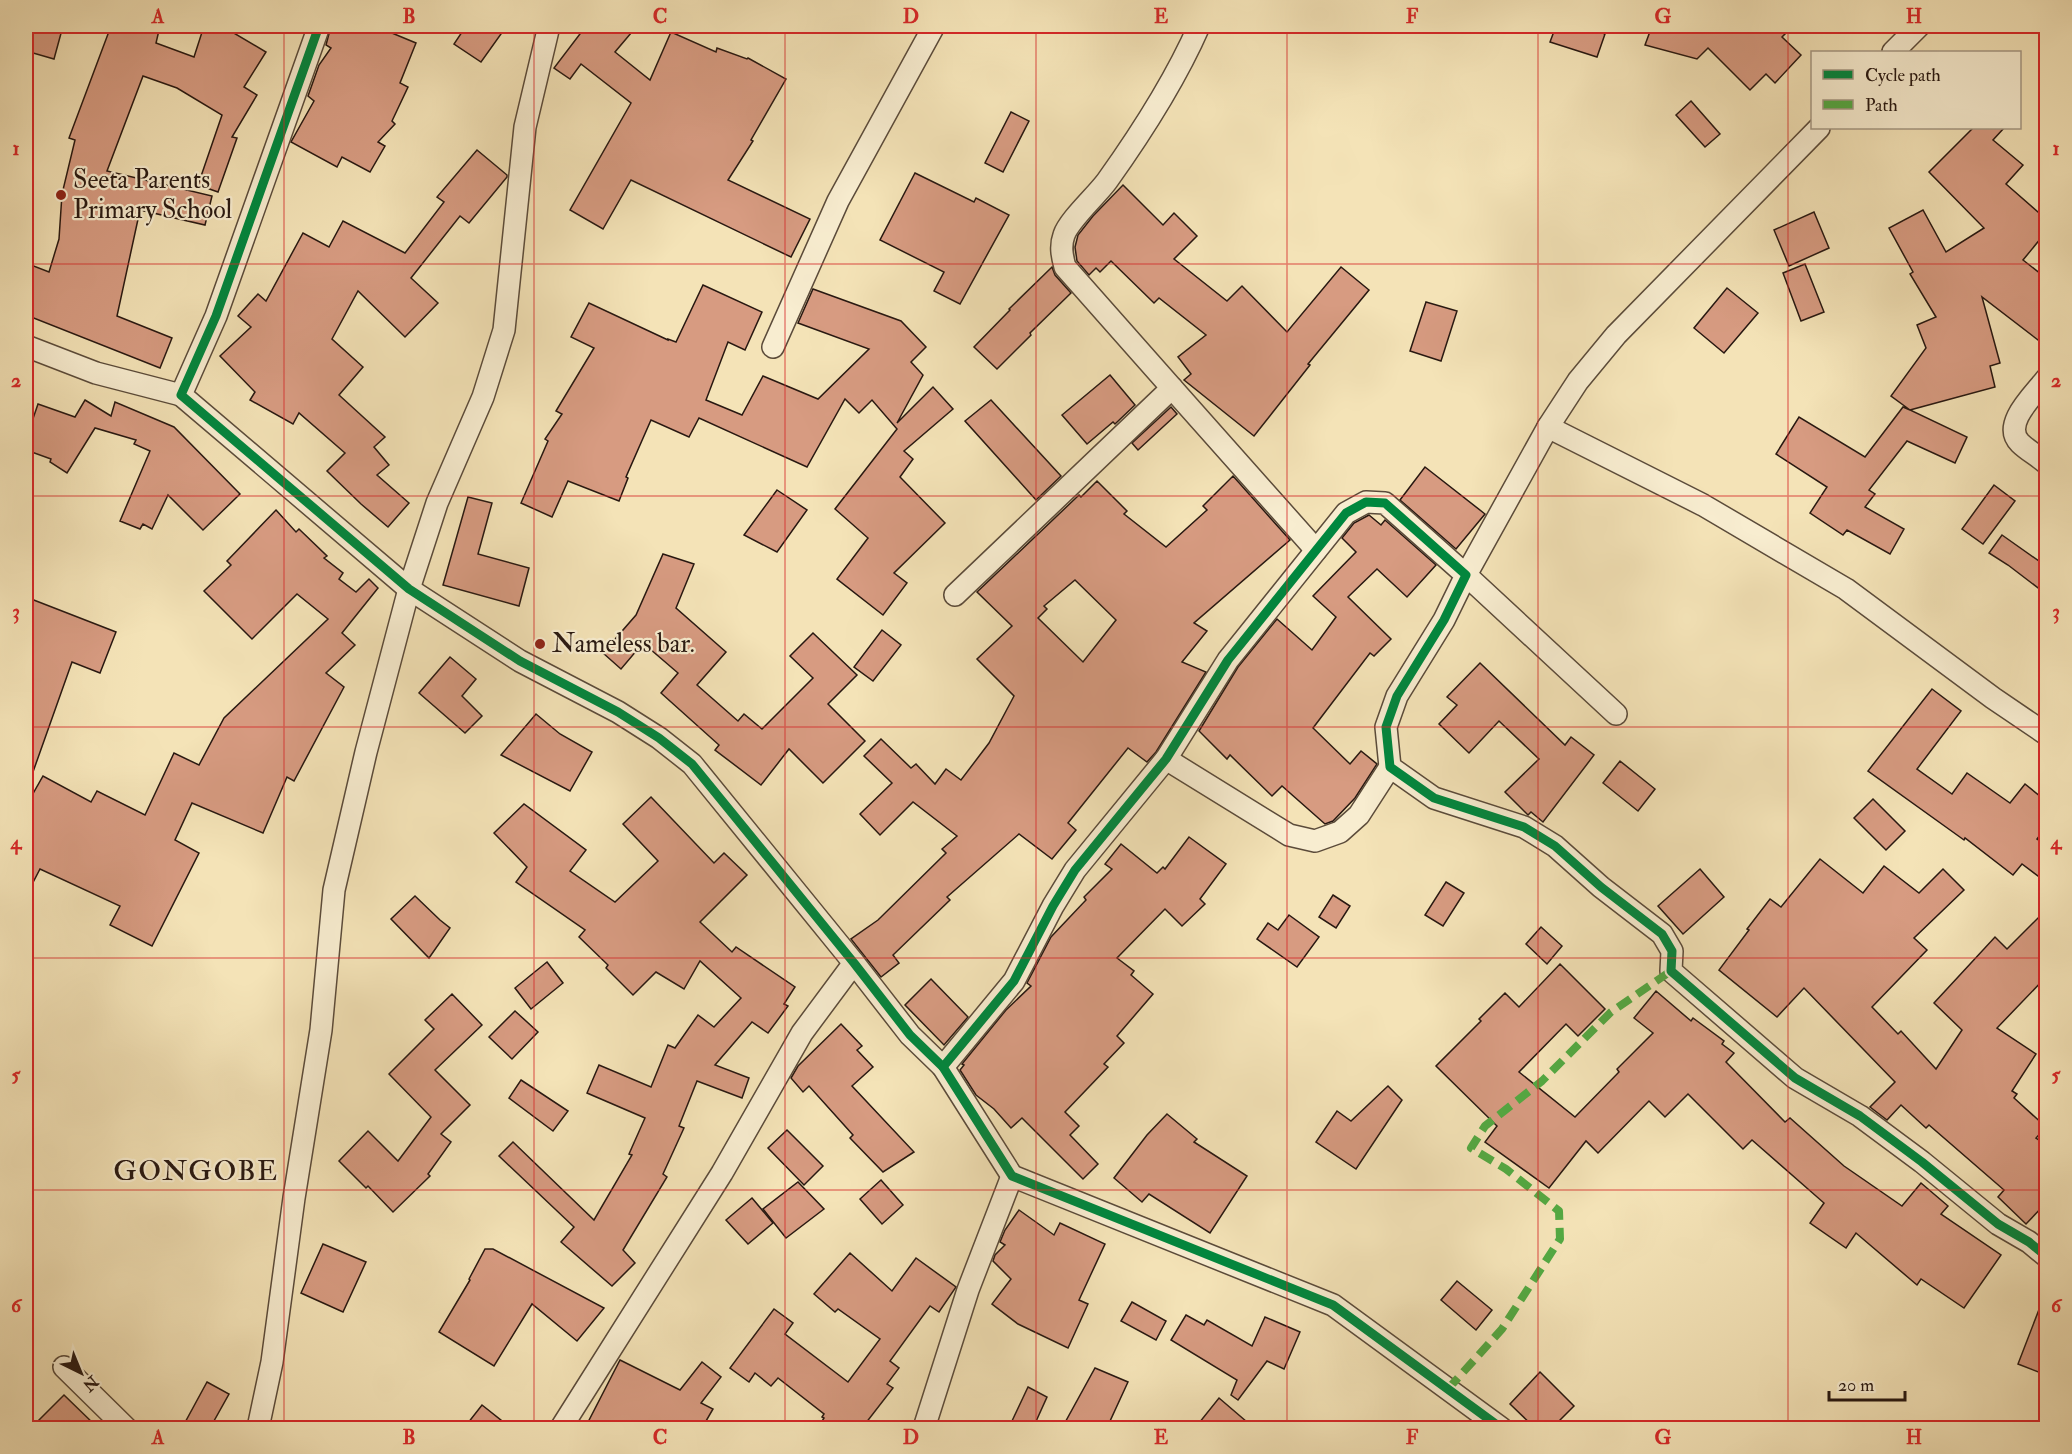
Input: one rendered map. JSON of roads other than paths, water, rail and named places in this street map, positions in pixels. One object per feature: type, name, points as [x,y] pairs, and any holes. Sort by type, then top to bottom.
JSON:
[{"type":"street","points":[[181,394],[216,316],[319,26]]},
{"type":"street","points":[[258,1428],[272,1362],[294,1198],[321,1030],[334,890],[366,752],[409,589],[437,503],[483,398],[504,330],[525,127],[549,26]]},
{"type":"street","points":[[772,347],[838,201],[934,26]]},
{"type":"street","points":[[1199,26],[1188,52],[1144,129],[1100,191],[1064,234],[1061,252],[1065,267],[1316,550]]},
{"type":"street","points":[[1894,51],[1919,26]]},
{"type":"street","points":[[1166,759],[1289,835],[1315,841],[1340,832],[1359,815],[1390,767],[1386,727],[1397,696],[1444,621],[1466,575],[1548,427],[1578,381],[1616,334],[1818,129]]},
{"type":"street","points":[[26,346],[96,373],[181,394],[409,589],[520,661],[618,712],[659,738],[692,764],[910,1035],[943,1067],[1012,1176],[1333,1305],[1501,1428]]},
{"type":"street","points":[[2046,379],[2015,420],[2014,432],[2018,442],[2046,463]]},
{"type":"street","points":[[955,595],[1172,388]]},
{"type":"street","points":[[1548,427],[1703,505],[1846,589],[1993,698],[2046,734]]},
{"type":"street","points":[[943,1067],[1014,981],[1074,870],[1166,759],[1228,660],[1346,513],[1366,502],[1385,503],[1616,714]]},
{"type":"street","points":[[1390,767],[1434,798],[1524,827],[1555,846],[1601,888],[1662,934],[1672,951],[1671,971],[1795,1078],[1860,1116],[1922,1162],[1998,1224],[2029,1242],[2046,1256]]},
{"type":"street","points":[[561,1428],[722,1173],[802,1033],[854,963]]},
{"type":"street","points":[[924,1428],[968,1290],[1012,1176]]},
{"type":"street","points":[[64,1367],[126,1428]]},
{"type":"place","name":"Seeta Parents Primary School","points":[[61,195]]},
{"type":"place","name":"Nameless bar.","points":[[540,644]]},
{"type":"district","name":"GONGOBE","points":[[196,1171]]}]
